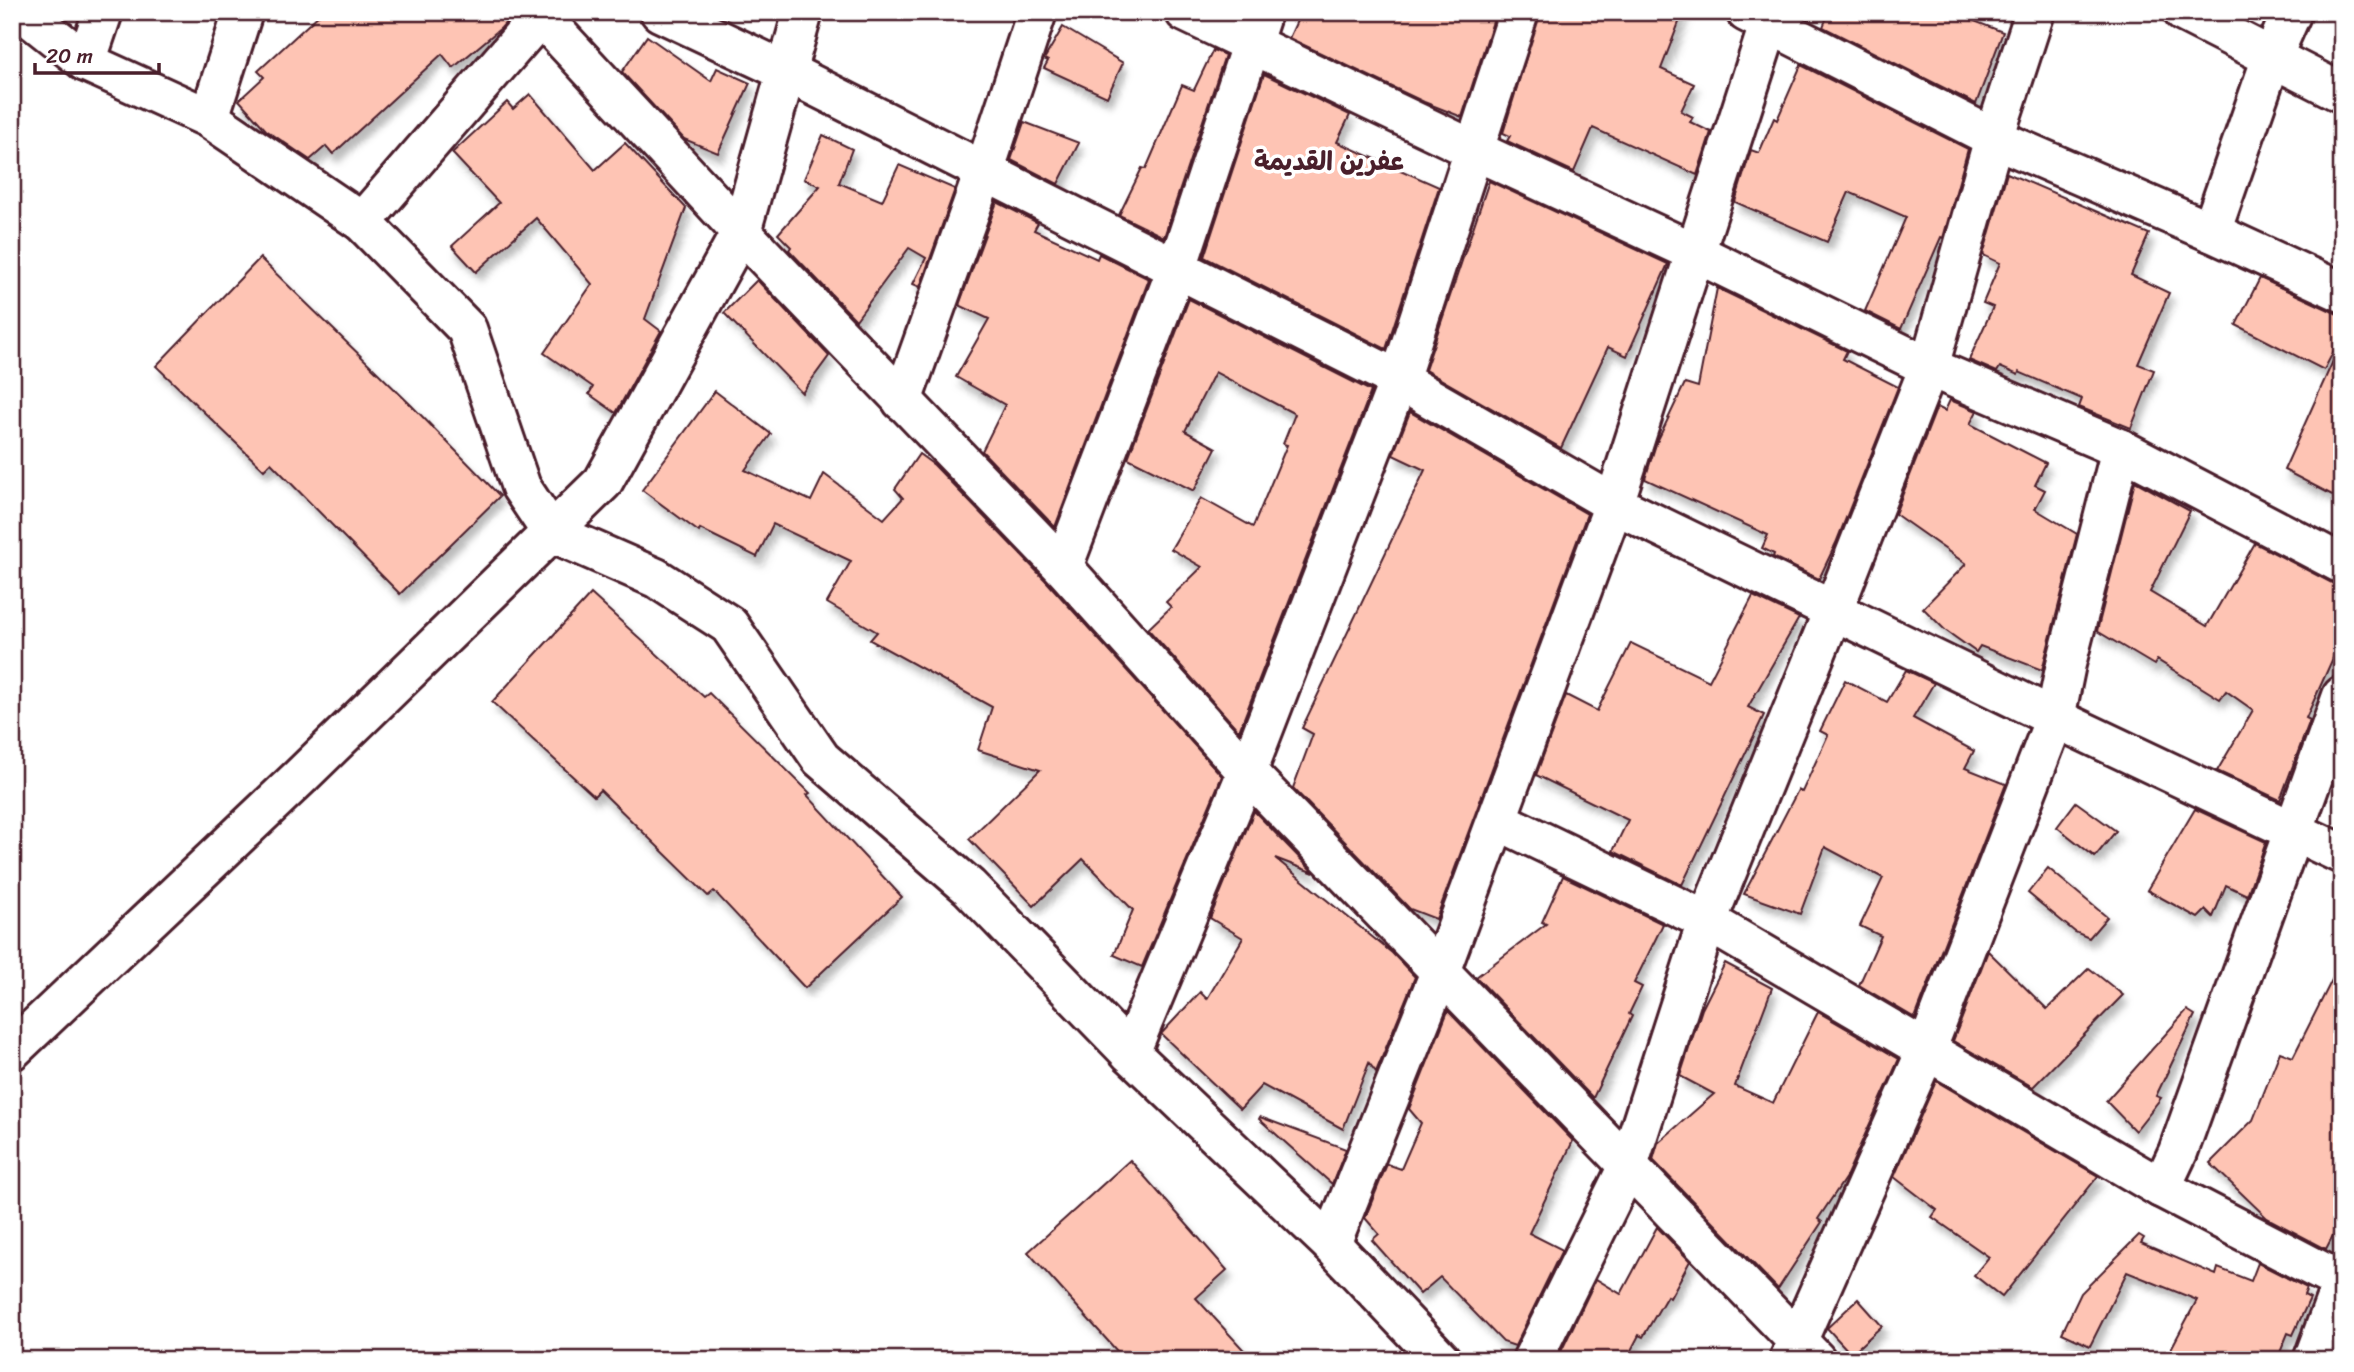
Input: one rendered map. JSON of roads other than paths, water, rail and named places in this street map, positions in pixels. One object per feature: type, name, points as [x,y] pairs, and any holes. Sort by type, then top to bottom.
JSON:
[{"type":"street","points":[[23,12],[86,62],[209,118],[362,222],[467,329],[521,486],[551,531],[656,578],[729,625],[821,759],[968,887],[1130,1052],[1331,1244],[1441,1360]]},
{"type":"street","points":[[86,62],[103,12]]},
{"type":"street","points":[[209,118],[243,12]]},
{"type":"street","points":[[660,12],[785,71],[1399,380],[1614,504],[2055,719],[2342,854]]},
{"type":"street","points":[[12,1050],[299,778],[603,482],[741,232],[803,12]]},
{"type":"street","points":[[902,401],[985,172],[1037,12]]},
{"type":"street","points":[[1185,12],[1257,29],[1474,150],[1696,253],[1929,367],[2121,449],[2342,564]]},
{"type":"street","points":[[1130,1052],[1247,772],[1399,380],[1519,12]]},
{"type":"street","points":[[1532,1360],[1628,1166],[1707,921],[1929,367],[1994,138],[2035,12]]},
{"type":"street","points":[[2183,12],[2342,93]]},
{"type":"street","points":[[2211,232],[2272,57],[2292,12]]},
{"type":"street","points":[[362,222],[541,14],[741,232],[1063,567],[1247,772],[1628,1166],[1801,1354],[1926,1051],[2055,719],[2066,664],[2121,449]]},
{"type":"street","points":[[1331,1244],[1440,972],[1614,504],[1696,253],[1763,16],[1994,138],[2342,292]]},
{"type":"street","points":[[1063,567],[1177,268],[1257,29]]},
{"type":"street","points":[[2161,1188],[2182,1139],[2342,696]]},
{"type":"street","points":[[1497,820],[1707,921],[2161,1188],[2342,1282],[2312,1360]]},
{"type":"district","name":"عفرين القديمة","points":[[1329,161]]}]
